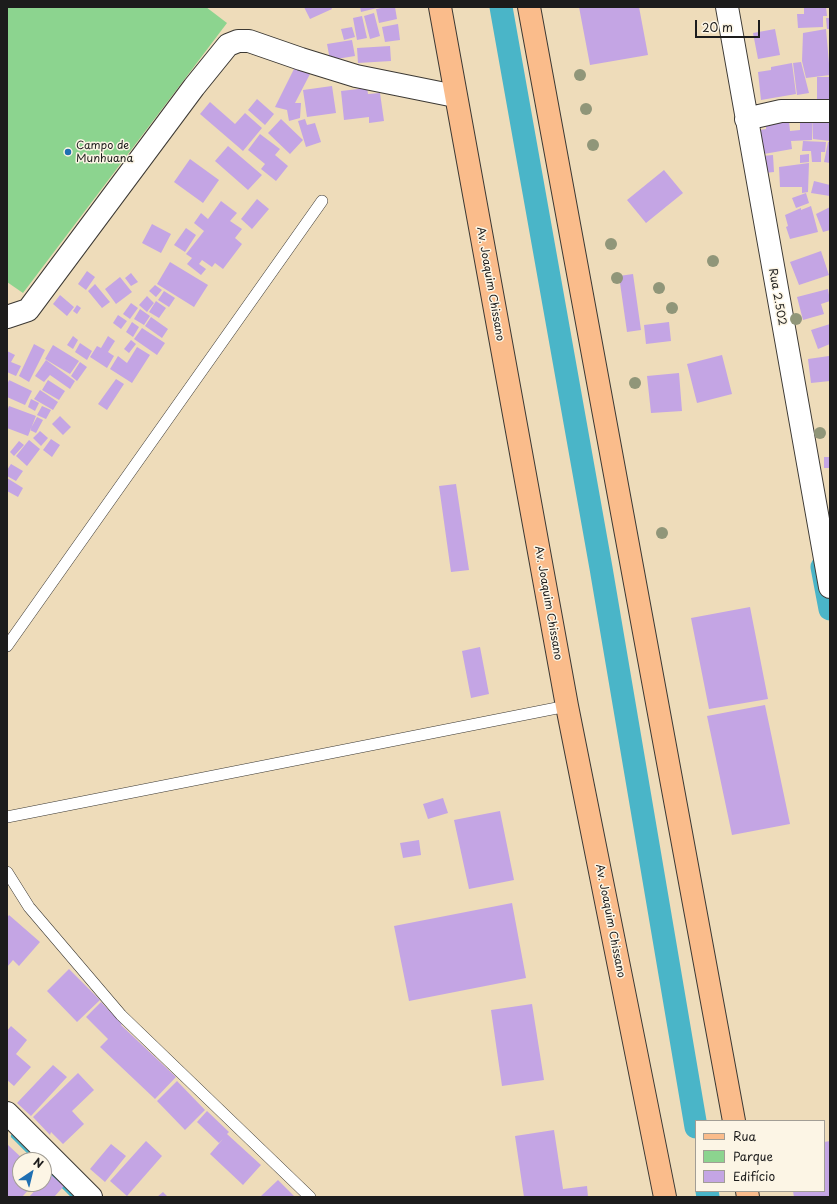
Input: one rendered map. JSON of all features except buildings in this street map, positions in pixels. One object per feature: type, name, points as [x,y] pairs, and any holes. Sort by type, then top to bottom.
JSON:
[{"type":"main road","name":"Av. Joaquim Chissano","points":[[440,7],[567,706],[665,1197]]},
{"type":"main road","points":[[529,7],[734,1120]]},
{"type":"street","name":"Rua 2.502","points":[[727,7],[746,119],[825,531],[830,587]]},
{"type":"street","points":[[7,317],[28,310],[194,87],[228,45],[238,41],[249,41],[356,76],[455,96]]},
{"type":"street","points":[[746,119],[781,111],[830,111]]},
{"type":"street","points":[[7,1113],[91,1197]]},
{"type":"lane","points":[[7,646],[322,201]]},
{"type":"lane","points":[[7,817],[567,706]]},
{"type":"lane","points":[[7,872],[29,907],[121,1015],[310,1197]]},
{"type":"green space","name":"Campo de Munhuana","points":[[7,7],[206,7],[227,23],[23,293],[7,282]]},
{"type":"waterway","points":[[501,7],[601,568],[695,1121]]},
{"type":"waterway","points":[[822,567],[830,609]]},
{"type":"waterway","points":[[14,1136],[30,1152]]},
{"type":"waterway","points":[[52,1174],[75,1197]]},
{"type":"waterway","points":[[707,1192],[708,1197]]},
{"type":"place","name":"Campo de Munhuana","points":[[68,152]]}]
